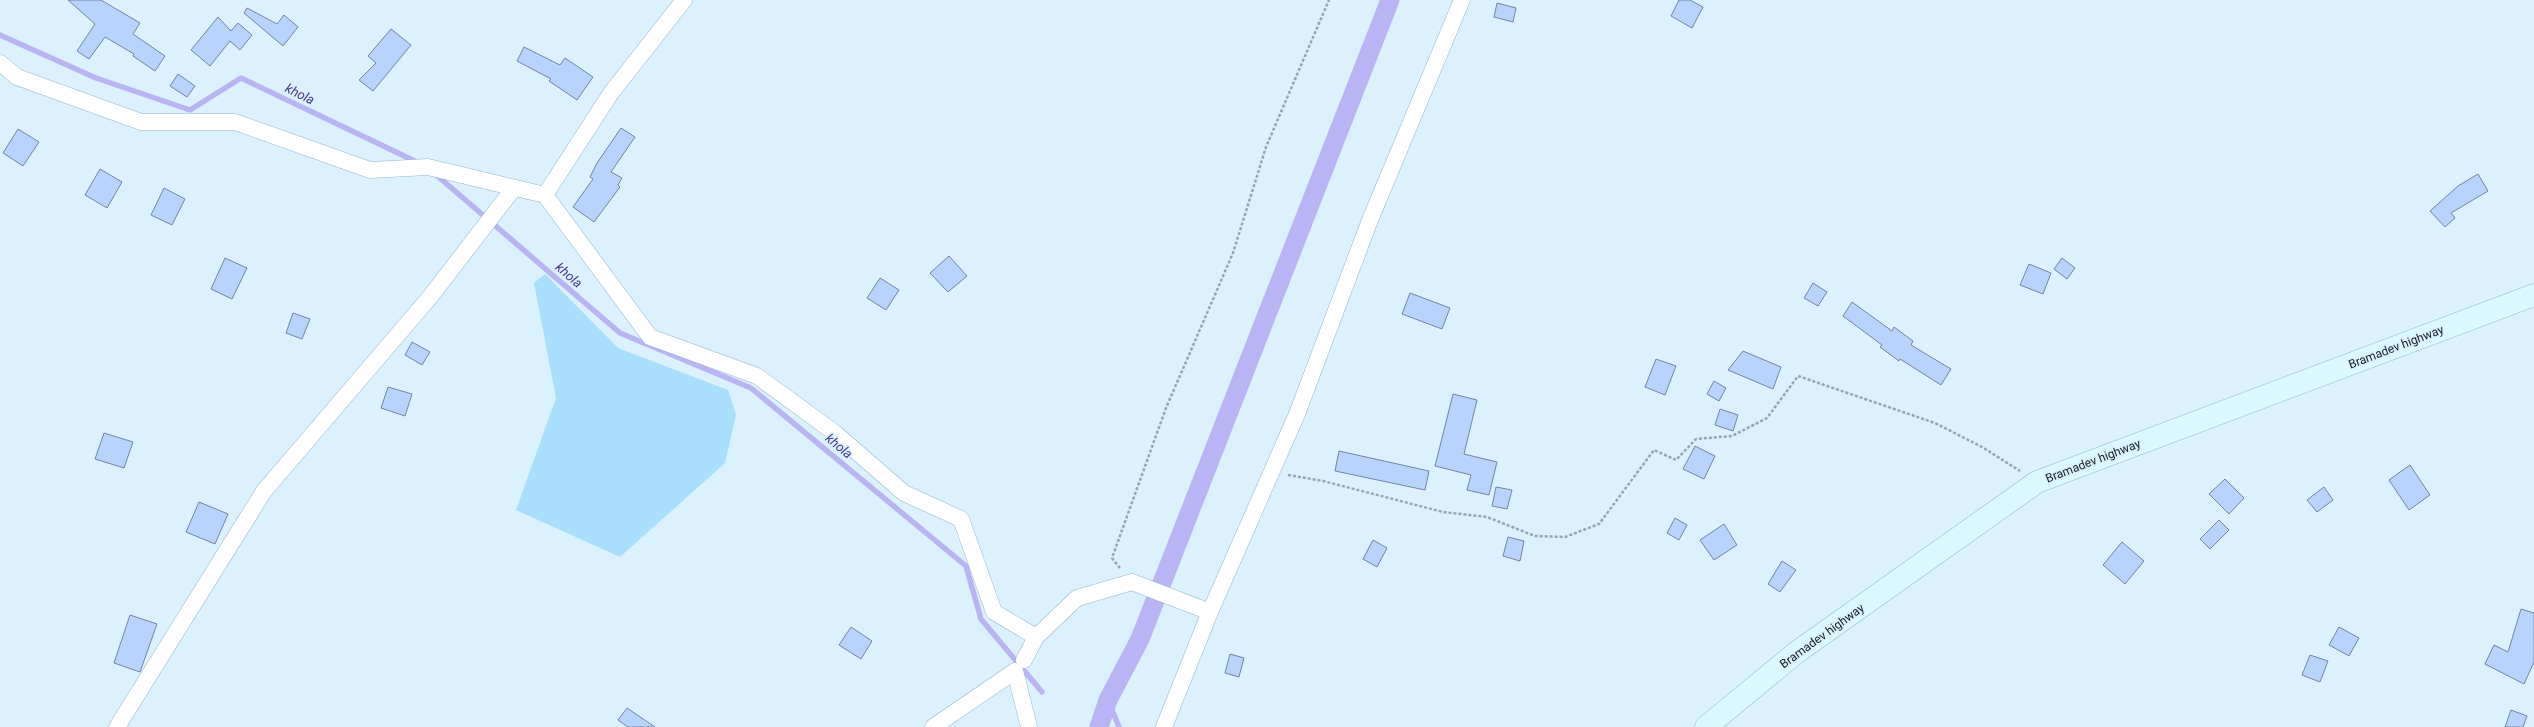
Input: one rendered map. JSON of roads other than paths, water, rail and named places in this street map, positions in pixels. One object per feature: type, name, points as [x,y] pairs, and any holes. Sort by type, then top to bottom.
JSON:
[{"type":"street","points":[[545,195],[611,93],[684,0]]},
{"type":"street","points":[[1164,727],[1210,612],[1297,414],[1370,220],[1462,0]]},
{"type":"street","points":[[0,63],[17,78],[141,122],[235,122],[370,170],[428,167],[545,195],[650,337],[757,376],[834,433],[904,493],[961,519],[994,612],[1036,637]]},
{"type":"street","points":[[117,727],[264,490],[430,297],[514,188]]},
{"type":"street","name":"Bramadev highway","points":[[1706,727],[1797,652],[2037,482],[2534,295]]},
{"type":"street","points":[[1024,660],[1036,637],[1077,598],[1132,582],[1180,599],[1210,612]]},
{"type":"street","points":[[933,727],[1015,671],[1029,727]]},
{"type":"waterway","points":[[1099,727],[1108,700],[1140,639],[1390,0]]},
{"type":"waterway","name":"khola","points":[[0,35],[96,78],[190,110],[241,78],[419,163]]},
{"type":"waterway","name":"khola","points":[[434,173],[620,333],[751,388],[966,566],[981,619],[1042,692]]},
{"type":"waterway","name":"khola","points":[[1108,700],[1119,727]]}]
